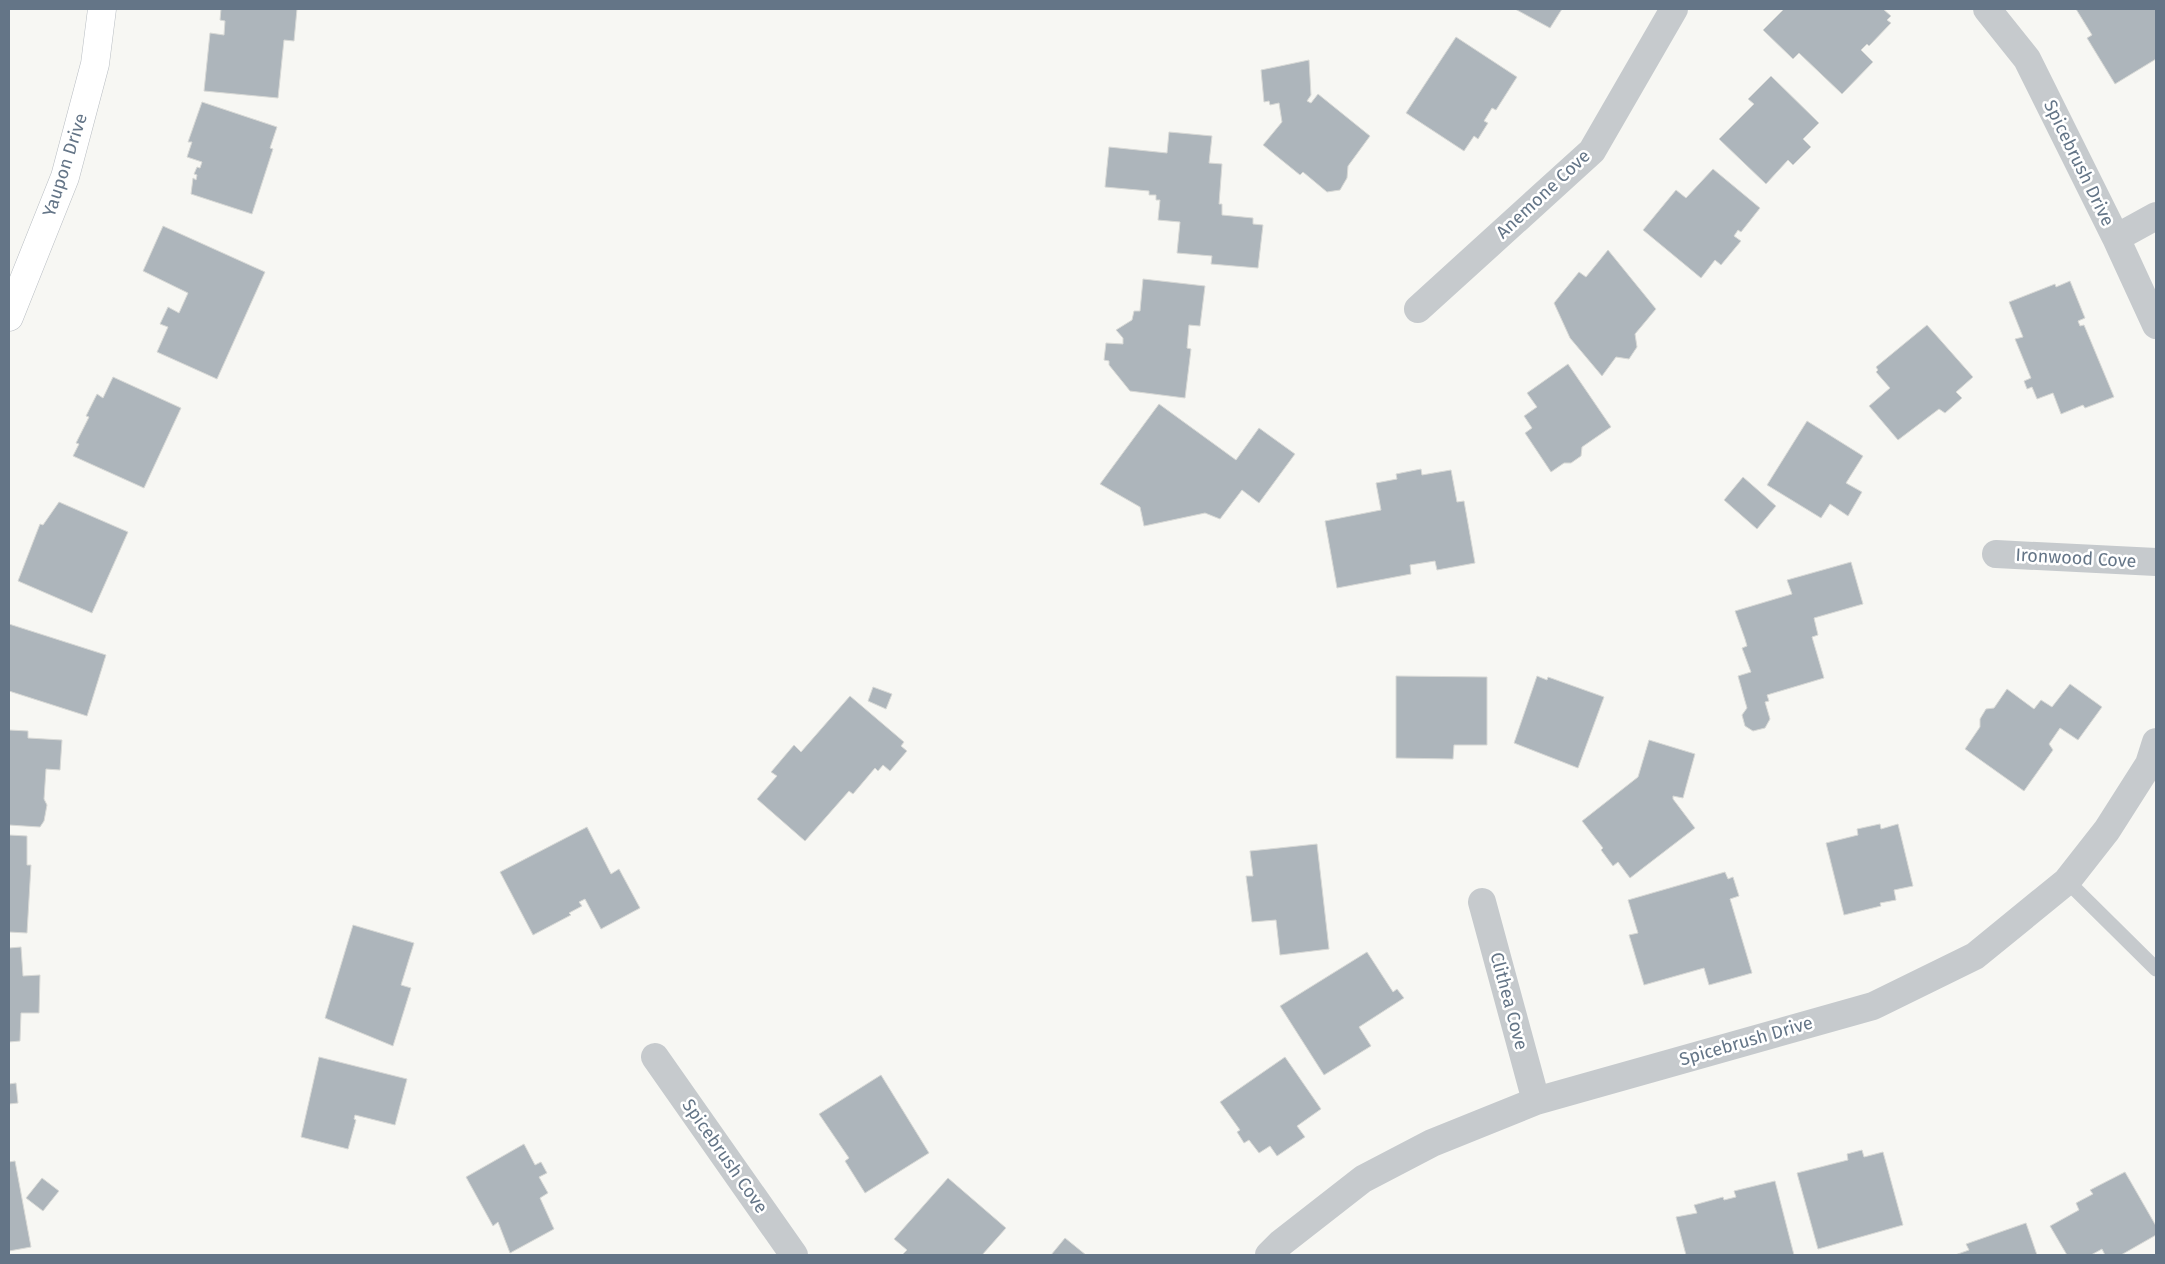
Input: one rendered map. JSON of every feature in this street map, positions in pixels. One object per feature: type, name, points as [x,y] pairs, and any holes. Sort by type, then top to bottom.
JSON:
[{"type":"street","name":"Yaupon Drive","points":[[9,317],[65,177],[96,64],[102,9]]},
{"type":"street","name":"Anemone Cove","points":[[1418,309],[1592,151],[1674,9]]},
{"type":"street","name":"Spicebrush Drive","points":[[1987,9],[2027,59],[2116,238],[2156,325]]},
{"type":"street","points":[[2116,238],[2156,216]]},
{"type":"street","name":"Ironwood Cove","points":[[1996,554],[2156,562]]},
{"type":"street","name":"Spicebrush Drive","points":[[1269,1255],[1281,1243],[1363,1179],[1432,1143],[1536,1101],[1873,1006],[1975,956],[2067,881],[2107,830],[2149,764],[2156,742]]},
{"type":"street","name":"Clithea Cove","points":[[1482,902],[1536,1101]]},
{"type":"street","name":"Spicebrush Cove","points":[[655,1057],[794,1255]]},
{"type":"lane","points":[[2067,881],[2156,969]]},
{"type":"building","points":[[221,9],[297,9],[294,41],[284,40],[278,98],[204,91],[210,33],[224,35],[225,21],[220,20]]},
{"type":"building","points":[[1515,9],[1562,9],[1550,28]]},
{"type":"building","points":[[1784,9],[1883,9],[1891,16],[1887,20],[1891,23],[1869,46],[1867,44],[1861,50],[1873,62],[1842,94],[1799,53],[1793,59],[1763,30]]},
{"type":"building","points":[[2076,9],[2156,9],[2156,59],[2115,84],[2087,38],[2092,35]]},
{"type":"building","points":[[1456,37],[1517,77],[1496,110],[1492,108],[1484,121],[1488,123],[1478,139],[1474,136],[1464,151],[1406,113]]},
{"type":"building","points":[[1309,60],[1311,95],[1307,101],[1311,103],[1318,94],[1370,136],[1348,166],[1347,178],[1340,190],[1327,192],[1303,172],[1300,175],[1263,145],[1282,122],[1279,103],[1270,105],[1269,101],[1264,102],[1261,70]]},
{"type":"building","points":[[1771,76],[1819,123],[1803,139],[1811,147],[1793,165],[1788,160],[1766,184],[1719,139],[1754,104],[1748,99]]},
{"type":"building","points":[[202,102],[277,127],[270,148],[273,149],[252,214],[191,194],[193,178],[196,180],[197,175],[194,174],[197,167],[200,168],[202,162],[187,157],[192,142],[188,142]]},
{"type":"building","points":[[1169,132],[1212,136],[1209,163],[1222,164],[1219,204],[1222,204],[1222,215],[1253,218],[1253,224],[1263,225],[1258,268],[1211,264],[1212,256],[1177,253],[1180,222],[1158,220],[1160,200],[1156,200],[1156,195],[1149,195],[1149,191],[1105,187],[1109,147],[1167,153]]},
{"type":"building","points":[[1713,169],[1760,208],[1741,232],[1738,230],[1734,236],[1741,241],[1721,265],[1715,260],[1701,278],[1643,230],[1676,190],[1686,198]]},
{"type":"building","points":[[163,226],[265,272],[217,379],[157,352],[168,327],[160,324],[168,307],[179,313],[188,293],[143,271]]},
{"type":"building","points":[[1608,250],[1656,309],[1635,334],[1637,347],[1629,359],[1616,357],[1602,376],[1570,338],[1554,303],[1579,272],[1586,277]]},
{"type":"building","points":[[1143,279],[1205,286],[1200,326],[1189,325],[1187,348],[1191,349],[1185,398],[1130,391],[1109,365],[1109,361],[1104,360],[1106,343],[1123,344],[1123,338],[1116,330],[1132,320],[1134,311],[1140,311]]},
{"type":"building","points":[[2070,281],[2085,318],[2078,321],[2080,326],[2084,325],[2114,397],[2085,408],[2083,405],[2061,414],[2053,393],[2037,399],[2032,387],[2027,389],[2024,381],[2031,378],[2015,339],[2023,337],[2009,302],[2055,284],[2056,287]]},
{"type":"building","points":[[1927,325],[1973,377],[1956,392],[1962,398],[1945,413],[1939,409],[1898,440],[1869,406],[1890,388],[1876,372],[1878,370],[1876,367]]},
{"type":"building","points":[[1568,364],[1611,427],[1582,447],[1581,456],[1571,463],[1564,463],[1551,472],[1525,433],[1532,428],[1524,416],[1537,407],[1527,393]]},
{"type":"building","points":[[113,377],[181,408],[144,488],[73,456],[79,444],[76,443],[89,417],[86,416],[97,394],[103,398]]},
{"type":"building","points":[[1159,404],[1236,460],[1259,428],[1295,454],[1259,503],[1242,490],[1220,519],[1205,513],[1144,526],[1140,507],[1100,484]]},
{"type":"building","points":[[1807,421],[1863,456],[1846,483],[1862,492],[1848,516],[1830,504],[1821,518],[1767,485]]},
{"type":"building","points":[[1421,469],[1422,475],[1451,470],[1457,502],[1464,501],[1475,563],[1437,570],[1435,561],[1410,565],[1411,574],[1337,588],[1325,521],[1381,510],[1376,483],[1397,479],[1396,474]]},
{"type":"building","points":[[1743,477],[1776,506],[1757,529],[1724,500]]},
{"type":"building","points":[[59,502],[128,532],[92,613],[18,581],[40,524],[43,525]]},
{"type":"building","points":[[1851,562],[1863,604],[1814,618],[1818,635],[1812,637],[1824,678],[1767,695],[1769,701],[1765,702],[1770,719],[1765,728],[1753,731],[1745,726],[1742,715],[1747,708],[1738,676],[1751,672],[1742,648],[1747,646],[1735,611],[1792,594],[1787,580]]},
{"type":"building","points":[[9,624],[106,655],[87,716],[9,691]]},
{"type":"building","points":[[1396,676],[1487,677],[1487,745],[1454,745],[1453,759],[1396,758]]},
{"type":"building","points":[[1537,676],[1547,680],[1548,677],[1604,697],[1578,768],[1514,743]]},
{"type":"building","points":[[2070,684],[2102,707],[2078,740],[2060,728],[2049,744],[2053,750],[2024,791],[1965,749],[1980,727],[1980,719],[1986,709],[1994,708],[2007,689],[2034,709],[2041,700],[2052,707]]},
{"type":"building","points":[[873,687],[892,694],[886,709],[868,701]]},
{"type":"building","points":[[850,696],[904,742],[901,746],[907,751],[890,771],[883,765],[878,771],[875,768],[853,794],[849,791],[805,841],[757,799],[777,776],[771,772],[794,745],[801,752]]},
{"type":"building","points":[[9,730],[28,731],[28,738],[62,740],[60,770],[46,769],[44,799],[47,805],[44,821],[40,827],[9,825]]},
{"type":"building","points":[[1649,740],[1695,754],[1683,798],[1673,796],[1673,799],[1695,828],[1630,878],[1618,862],[1613,866],[1601,850],[1603,848],[1582,821],[1638,777]]},
{"type":"building","points":[[1880,824],[1881,829],[1898,824],[1913,886],[1894,890],[1896,900],[1880,903],[1881,906],[1844,915],[1826,843],[1858,835],[1857,829]]},
{"type":"building","points":[[587,827],[611,874],[619,869],[640,908],[601,929],[585,899],[579,902],[582,906],[569,913],[571,915],[533,935],[500,872]]},
{"type":"building","points":[[9,835],[27,836],[27,865],[31,865],[27,933],[9,932]]},
{"type":"building","points":[[1317,844],[1329,949],[1280,955],[1276,920],[1252,922],[1246,876],[1253,876],[1250,851]]},
{"type":"building","points":[[1725,872],[1728,879],[1733,877],[1739,896],[1730,899],[1752,973],[1709,985],[1704,968],[1644,985],[1629,935],[1638,933],[1628,900]]},
{"type":"building","points":[[353,925],[414,943],[401,985],[411,988],[393,1046],[325,1018]]},
{"type":"building","points":[[21,947],[23,976],[40,975],[39,1013],[21,1013],[20,1041],[9,1042],[9,948]]},
{"type":"building","points":[[1367,952],[1393,992],[1397,989],[1404,998],[1359,1027],[1371,1046],[1324,1075],[1280,1006]]},
{"type":"building","points":[[319,1057],[407,1079],[395,1125],[355,1115],[354,1119],[356,1120],[348,1149],[301,1137]]},
{"type":"building","points":[[1285,1057],[1321,1109],[1297,1126],[1305,1137],[1277,1156],[1270,1146],[1259,1153],[1249,1140],[1244,1143],[1237,1132],[1240,1130],[1220,1102]]},
{"type":"building","points":[[881,1075],[929,1153],[865,1193],[845,1161],[849,1158],[819,1114]]},
{"type":"building","points":[[16,1083],[18,1103],[9,1104],[9,1084]]},
{"type":"building","points":[[524,1144],[535,1165],[541,1162],[547,1173],[539,1177],[548,1193],[540,1198],[554,1229],[510,1253],[498,1222],[493,1226],[466,1177]]},
{"type":"building","points":[[1862,1150],[1864,1157],[1883,1152],[1903,1225],[1818,1249],[1797,1173],[1848,1160],[1847,1154]]},
{"type":"building","points":[[15,1161],[31,1247],[9,1251],[9,1162]]},
{"type":"building","points":[[2125,1172],[2156,1226],[2156,1235],[2121,1255],[2105,1255],[2102,1249],[2091,1255],[2067,1255],[2050,1226],[2079,1210],[2076,1203],[2093,1194],[2090,1190]]},
{"type":"building","points":[[42,1178],[59,1191],[43,1211],[26,1198]]},
{"type":"building","points":[[948,1178],[1006,1228],[982,1255],[902,1255],[907,1250],[894,1239]]},
{"type":"building","points":[[1775,1181],[1794,1255],[1686,1255],[1676,1217],[1697,1213],[1694,1205],[1723,1197],[1724,1200],[1736,1197],[1734,1191]]},
{"type":"building","points":[[2026,1223],[2037,1255],[1955,1255],[1969,1250],[1966,1244]]},
{"type":"building","points":[[1065,1238],[1086,1255],[1051,1255]]}]
